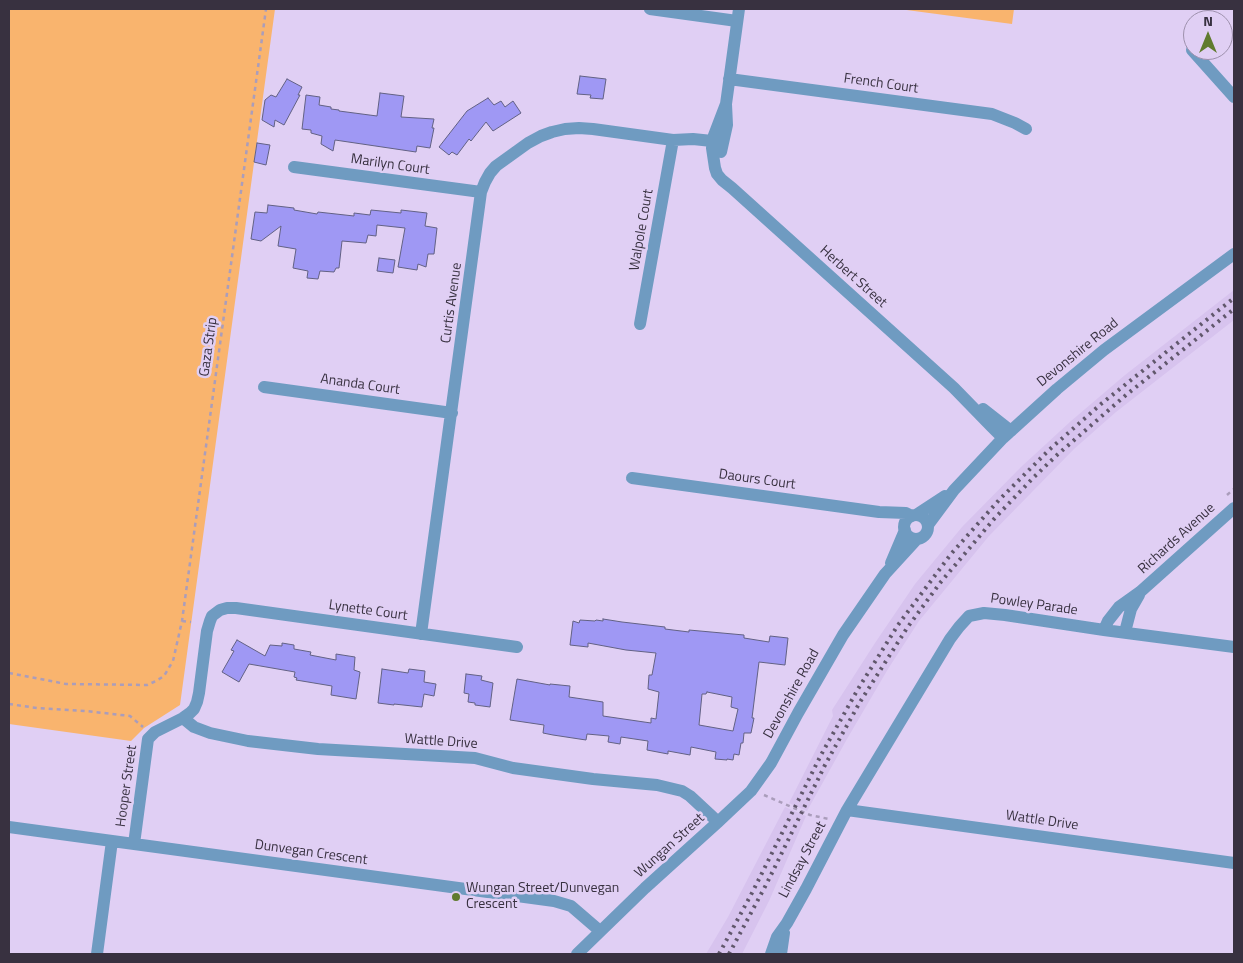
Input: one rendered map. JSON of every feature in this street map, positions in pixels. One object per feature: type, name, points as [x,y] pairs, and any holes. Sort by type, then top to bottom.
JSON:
[{"type":"street","points":[[650,9],[738,15],[726,104],[727,125],[715,145]]},
{"type":"street","points":[[1201,60],[1234,97]]},
{"type":"street","name":"French Court","points":[[729,79],[992,114],[1026,129]]},
{"type":"street","name":"Curtis Avenue","points":[[421,634],[481,192],[485,182],[496,166],[528,143],[541,136],[565,129],[593,129],[673,140],[693,139],[715,145]]},
{"type":"street","name":"Walpole Court","points":[[640,324],[673,140]]},
{"type":"street","name":"Herbert Street","points":[[715,145],[721,154],[722,163],[732,188],[1007,434]]},
{"type":"street","name":"Marilyn Court","points":[[294,167],[481,192]]},
{"type":"street","name":"Devonshire Road","points":[[928,525],[954,490],[1007,434],[1056,389],[1104,350],[1234,254]]},
{"type":"street","name":"Ananda Court","points":[[264,387],[452,413]]},
{"type":"street","name":"Daours Court","points":[[632,478],[878,512],[906,513],[914,516]]},
{"type":"street","name":"Devonshire Road","points":[[914,516],[954,490]]},
{"type":"street","name":"Richards Avenue","points":[[1104,630],[1108,621],[1119,607],[1140,592],[1234,508]]},
{"type":"street","name":"Daours Court","points":[[878,512],[896,520],[905,528]]},
{"type":"street","points":[[914,516],[922,517],[928,525],[925,535],[917,539],[909,537],[905,528],[907,520],[914,516]]},
{"type":"street","name":"Devonshire Road","points":[[885,574],[905,528]]},
{"type":"street","name":"Devonshire Road","points":[[718,822],[752,791],[771,763],[843,634],[885,574],[917,539]]},
{"type":"street","name":"Richards Avenue","points":[[1125,632],[1131,609],[1140,592]]},
{"type":"street","name":"Lynette Court","points":[[216,613],[227,608],[236,608],[517,647]]},
{"type":"street","name":"Hooper Street","points":[[134,844],[148,739],[152,734],[183,718],[194,709],[197,702],[210,621],[216,613]]},
{"type":"street","name":"Powley Parade","points":[[846,810],[950,639],[969,616],[984,613],[1234,647]]},
{"type":"street","name":"Wattle Drive","points":[[183,718],[194,727],[210,734],[248,741],[318,749],[475,758],[513,768],[657,785],[682,791],[718,822]]},
{"type":"street","name":"Wattle Drive","points":[[846,810],[1234,863]]},
{"type":"street","name":"Lindsay Street","points":[[771,954],[777,937],[846,810]]},
{"type":"street","name":"Wungan Street","points":[[577,954],[652,881],[718,822]]},
{"type":"street","name":"Dunvegan Crescent","points":[[9,827],[554,901],[571,906],[600,932]]},
{"type":"street","name":"Hooper Street","points":[[97,954],[112,841]]},
{"type":"street","name":"Lindsay Street","points":[[781,954],[786,923]]},
{"type":"path","name":"Gaza Strip","points":[[9,673],[66,684],[146,685],[164,676],[173,661],[182,620],[266,9]]},
{"type":"path","points":[[182,620],[191,622]]},
{"type":"path","points":[[9,704],[130,716],[152,734]]},
{"type":"path","points":[[752,791],[810,815],[840,822]]},
{"type":"shaded area","points":[[9,9],[275,9],[180,705],[144,728],[131,741],[9,724]]},
{"type":"shaded area","points":[[899,9],[1014,9],[1012,24]]},
{"type":"shaded area","points":[[1234,290],[1234,320],[1116,412],[1074,449],[989,536],[919,621],[888,669],[807,811],[789,803],[833,716],[832,710],[915,584],[962,527],[1021,467],[1071,421],[1125,375]]},
{"type":"shaded area","points":[[785,807],[806,816],[769,901],[742,954],[706,954],[728,917]]},
{"type":"building","points":[[580,76],[606,79],[603,99],[590,98],[591,95],[577,94]]},
{"type":"building","points":[[287,79],[302,87],[298,95],[300,95],[284,125],[275,120],[274,127],[262,120],[265,100],[271,95],[276,97]]},
{"type":"building","points":[[380,93],[404,96],[401,117],[434,119],[430,148],[417,146],[416,152],[335,140],[333,151],[321,144],[322,136],[311,133],[311,130],[302,129],[306,95],[320,97],[319,105],[331,107],[331,109],[377,116]]},
{"type":"building","points":[[488,98],[494,105],[501,101],[505,107],[513,101],[521,113],[493,131],[486,122],[471,141],[469,139],[457,155],[452,152],[449,155],[439,147],[467,111]]},
{"type":"building","points":[[257,143],[270,145],[266,165],[254,162]]},
{"type":"building","points":[[268,205],[294,208],[294,210],[317,214],[318,212],[354,216],[354,213],[370,215],[371,210],[401,213],[401,210],[427,213],[425,226],[437,228],[434,254],[428,254],[426,267],[418,264],[417,270],[398,267],[405,228],[377,225],[376,236],[368,235],[366,243],[342,241],[339,268],[336,268],[334,272],[320,271],[318,279],[307,278],[308,271],[293,268],[296,249],[278,246],[281,226],[261,241],[251,239],[255,212],[267,213]]},
{"type":"building","points":[[379,258],[395,260],[393,273],[377,271]]},
{"type":"building","points":[[603,619],[689,632],[689,630],[744,635],[744,638],[769,642],[770,636],[788,638],[785,665],[759,662],[751,733],[744,733],[739,755],[734,754],[733,760],[715,759],[716,752],[691,747],[690,755],[668,751],[668,754],[647,750],[648,741],[621,737],[620,744],[608,742],[609,736],[587,734],[586,740],[553,735],[543,733],[544,725],[510,720],[517,679],[550,685],[570,686],[569,697],[603,702],[603,716],[651,723],[651,718],[656,719],[659,692],[648,689],[649,675],[652,675],[656,653],[588,643],[588,647],[570,645],[573,621],[579,623],[580,620],[603,621]],"holes":[[[707,692],[732,697],[731,707],[738,709],[733,731],[699,725],[702,694]]]},
{"type":"building","points":[[237,640],[265,656],[270,645],[282,646],[282,643],[294,645],[294,649],[311,652],[310,655],[336,660],[336,654],[355,657],[354,670],[360,672],[356,699],[331,695],[332,686],[296,680],[297,678],[294,677],[295,672],[249,664],[239,682],[222,672],[234,651],[231,650]]},
{"type":"building","points":[[382,669],[408,673],[409,669],[425,671],[424,682],[436,684],[434,696],[424,694],[422,707],[378,703]]},
{"type":"building","points":[[466,674],[482,676],[481,680],[493,683],[490,707],[468,702],[469,694],[464,693]]},
{"type":"railway","points":[[719,954],[753,891],[821,755],[858,689],[898,625],[951,554],[999,500],[1049,450],[1101,404],[1234,298]]},
{"type":"railway","points":[[729,954],[767,883],[825,765],[860,702],[907,628],[940,583],[994,519],[1057,455],[1126,395],[1234,309]]},
{"type":"place","name":"Wungan Street/Dunvegan Crescent","points":[[456,897]]}]
